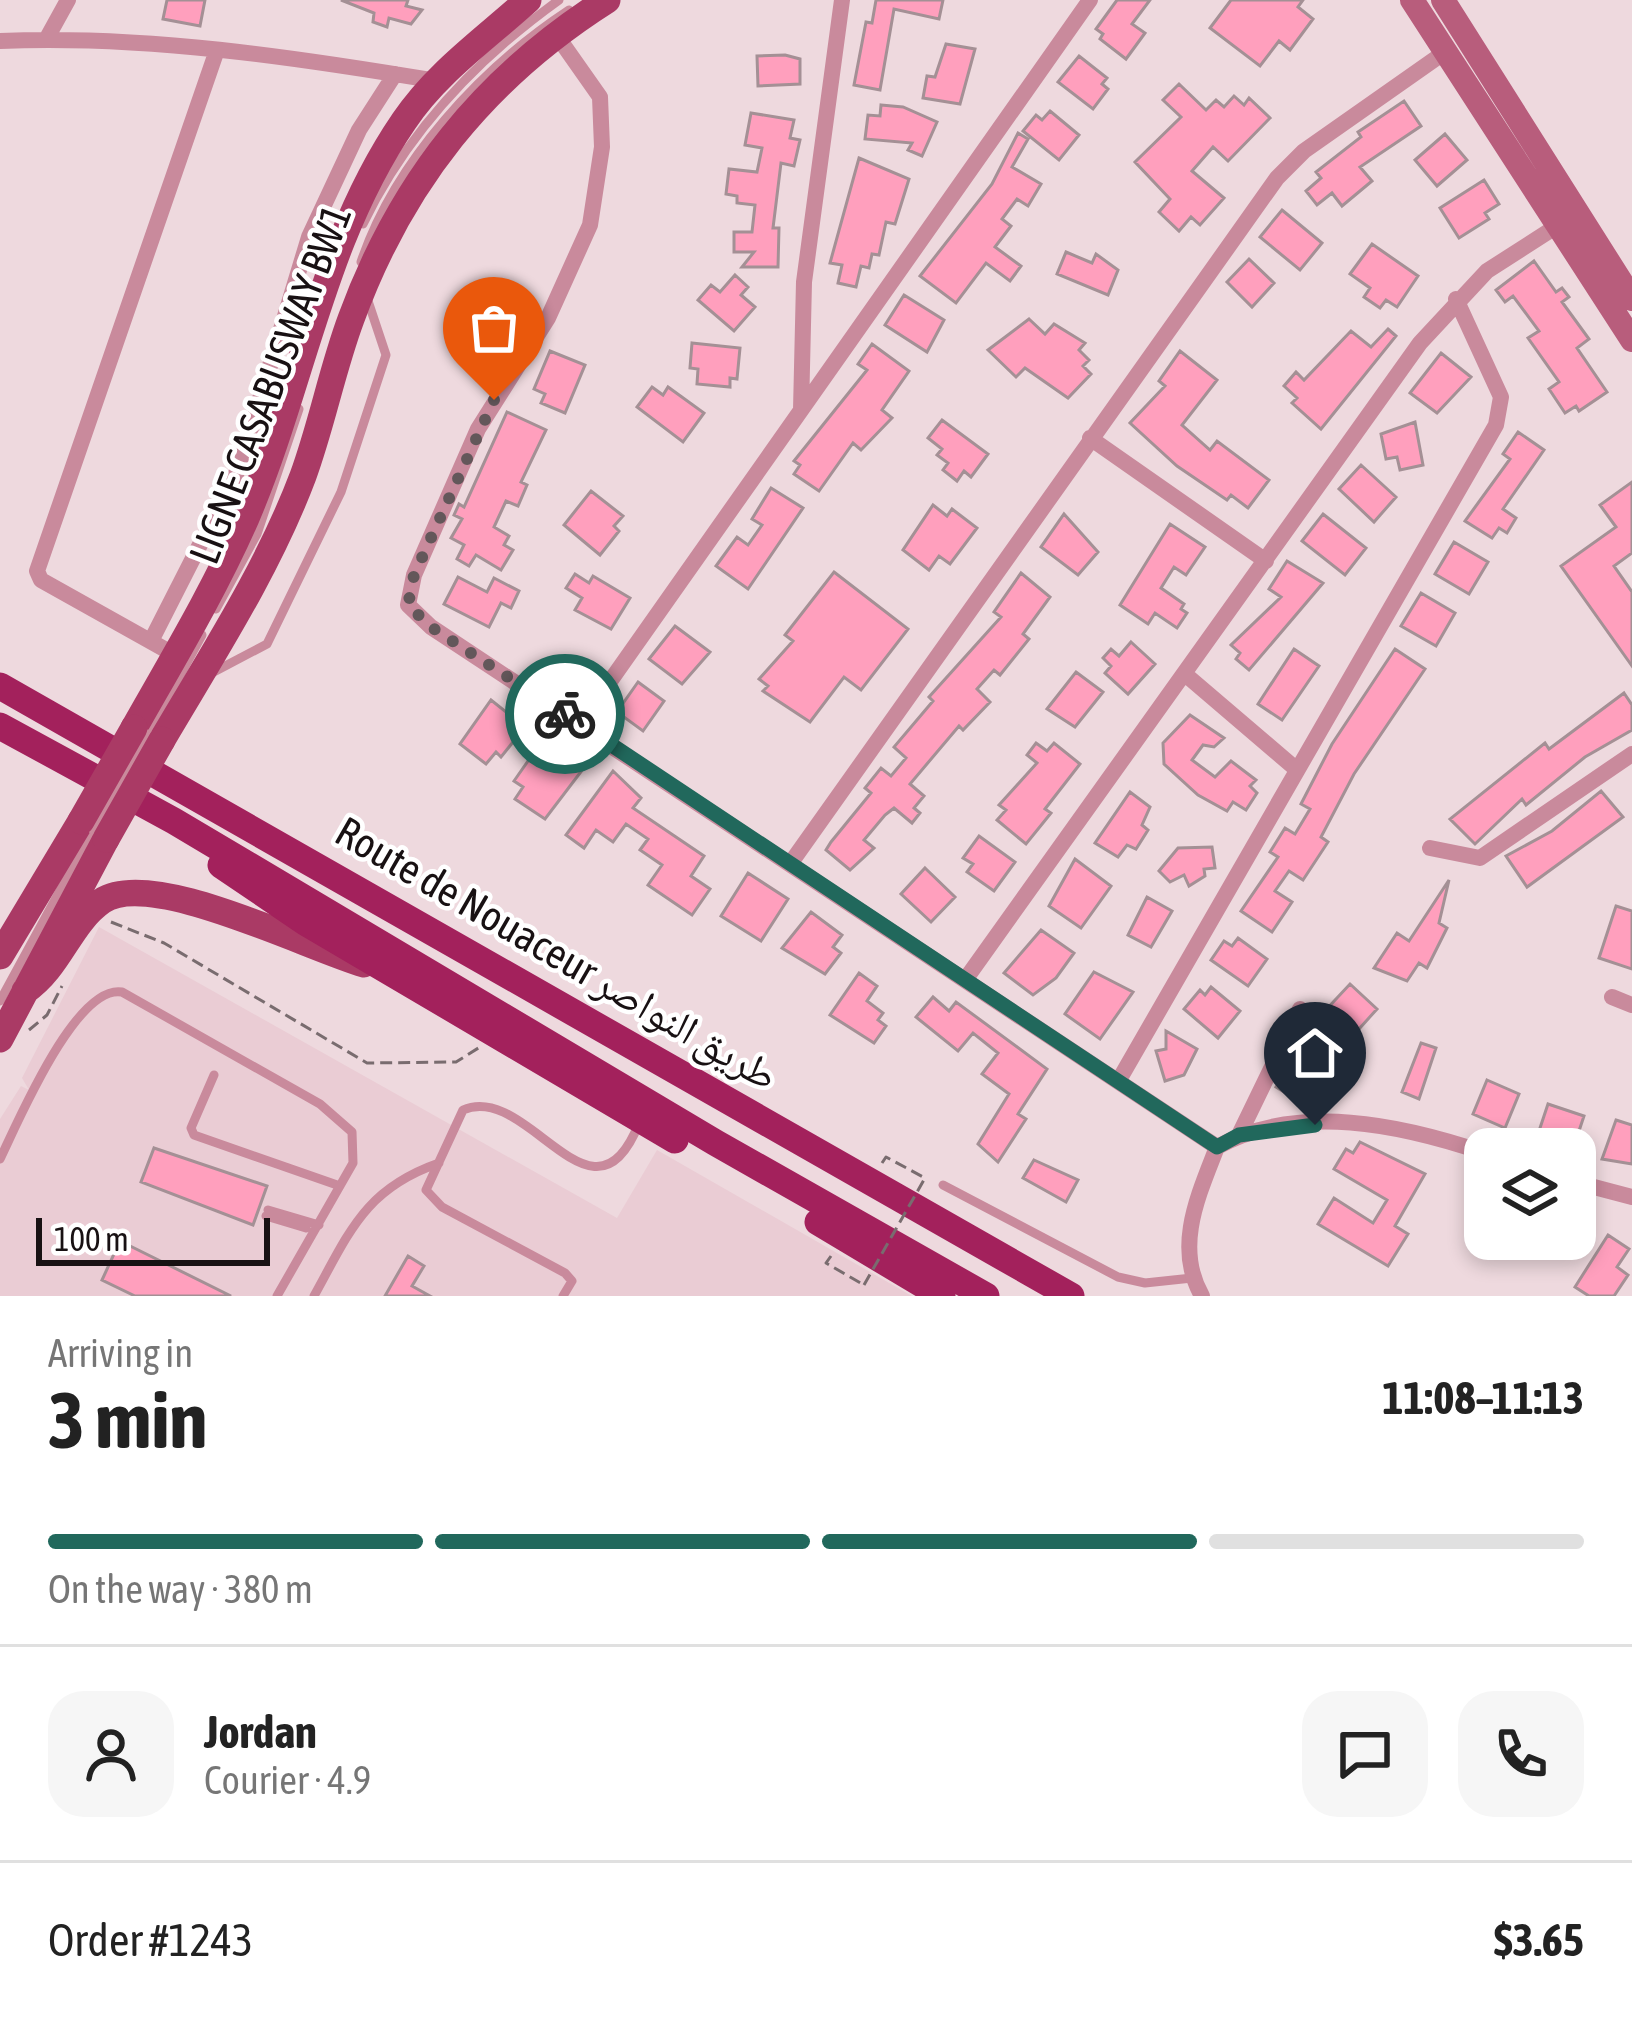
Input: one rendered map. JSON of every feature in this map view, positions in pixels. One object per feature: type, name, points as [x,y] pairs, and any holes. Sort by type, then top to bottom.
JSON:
[{"type":"highway","name":"Route de Nouaceur طريق النواصر","points":[[0,686],[1071,1296]]},
{"type":"highway","name":"Route de Nouaceur طريق النواصر","points":[[0,726],[174,820],[716,1143],[986,1296]]},
{"type":"highway","points":[[174,820],[250,887],[942,1296]]},
{"type":"main road","points":[[149,735],[163,648],[246,518],[341,232],[405,119],[437,81],[528,0]]},
{"type":"main road","points":[[14,1035],[13,996],[95,831],[149,735],[197,680],[272,545],[302,477],[363,289],[430,160],[471,109],[555,33],[607,0]]},
{"type":"main road","points":[[1412,0],[1632,340]]},
{"type":"main road","points":[[1443,0],[1632,299]]},
{"type":"main road","points":[[4,937],[95,831]]},
{"type":"main road","points":[[13,996],[56,965],[94,907],[132,888],[169,895],[383,969]]},
{"type":"street","points":[[47,38],[68,0]]},
{"type":"street","points":[[801,410],[804,282],[842,0]]},
{"type":"street","points":[[580,724],[1090,0]]},
{"type":"street","points":[[555,33],[600,97],[602,147],[590,225],[548,318],[478,429],[407,593],[417,616],[1217,1147]]},
{"type":"street","points":[[1,44],[47,38],[217,50],[437,81]]},
{"type":"street","points":[[217,50],[37,571],[41,580],[163,648],[239,468],[309,236],[359,130],[395,74]]},
{"type":"street","points":[[790,864],[1289,164],[1445,52]]},
{"type":"street","points":[[965,980],[1456,298],[1557,226]]},
{"type":"street","points":[[1119,1080],[1501,411],[1492,373],[1456,298]]},
{"type":"street","points":[[1090,438],[1266,561]]},
{"type":"street","points":[[1186,675],[1296,769]]},
{"type":"street","points":[[1430,848],[1480,858],[1632,754]]},
{"type":"street","points":[[1612,998],[1632,1005]]},
{"type":"street","points":[[1239,1135],[1300,1009]]},
{"type":"street","points":[[1202,1296],[1192,1278],[1188,1240],[1217,1147],[1239,1135],[1354,1121],[1395,1126],[1464,1147]]},
{"type":"street","points":[[1596,1188],[1632,1197]]},
{"type":"lane","name":"LIGNE CASABUSWAY BW1","points":[[149,735],[257,535],[333,294],[366,218],[410,145],[466,79],[508,37],[559,0]]},
{"type":"lane","name":"LIGNE CASABUSWAY BW1","points":[[149,735],[269,539],[370,237],[414,163],[470,93],[530,35],[584,0]]},
{"type":"lane","points":[[197,680],[262,650],[314,556],[386,355],[363,289]]},
{"type":"lane","points":[[0,1014],[95,831]]},
{"type":"lane","points":[[0,1159],[32,1092],[84,1008],[111,990],[198,1033],[339,1118],[356,1145],[340,1186],[277,1296]]},
{"type":"lane","points":[[214,1075],[190,1128],[194,1135],[340,1186]]},
{"type":"lane","points":[[563,1296],[572,1281],[566,1273],[430,1199],[426,1190],[463,1110],[470,1106],[496,1109],[590,1167],[611,1166],[620,1159],[640,1120]]},
{"type":"lane","points":[[314,1296],[373,1198],[409,1174],[439,1163]]},
{"type":"lane","points":[[943,1185],[1118,1277],[1144,1282],[1192,1278]]},
{"type":"lane","points":[[267,1213],[317,1228]]},
{"type":"path","points":[[101,921],[164,943],[367,1063],[456,1062],[476,1052],[493,1030]]},
{"type":"path","points":[[14,1035],[47,1015],[70,970]]},
{"type":"path","points":[[826,1263],[864,1285],[925,1178],[886,1157]]},
{"type":"shaded area","points":[[99,927],[617,1218],[657,1150],[912,1296],[0,1296],[0,1119],[21,1086],[29,1090],[22,1078]]},
{"type":"building","points":[[167,0],[205,0],[200,26],[163,19]]},
{"type":"building","points":[[341,0],[408,0],[406,6],[422,10],[411,24],[389,18],[387,27],[373,22],[374,13]]},
{"type":"building","points":[[876,0],[943,0],[939,19],[894,9],[880,90],[854,85],[866,22],[872,23]]},
{"type":"building","points":[[1117,0],[1150,0],[1132,24],[1145,33],[1126,59],[1100,39],[1103,34],[1096,29]]},
{"type":"building","points":[[1231,0],[1303,0],[1298,7],[1313,19],[1290,50],[1279,41],[1260,66],[1210,28]]},
{"type":"building","points":[[946,44],[975,49],[960,104],[923,98],[927,76],[935,77]]},
{"type":"building","points":[[757,56],[800,59],[800,84],[758,86]]},
{"type":"building","points":[[1079,56],[1107,78],[1102,84],[1108,89],[1093,109],[1058,82]]},
{"type":"building","points":[[1179,84],[1206,110],[1216,100],[1224,107],[1234,96],[1244,105],[1249,98],[1270,118],[1228,161],[1213,147],[1192,171],[1224,198],[1200,225],[1191,217],[1179,231],[1159,212],[1170,199],[1135,162],[1181,117],[1163,100]]},
{"type":"building","points":[[1404,101],[1421,126],[1360,167],[1372,181],[1342,206],[1332,193],[1317,205],[1306,191],[1321,178],[1316,172],[1361,137],[1358,132]]},
{"type":"building","points":[[881,105],[903,107],[937,122],[922,156],[908,150],[912,143],[865,139],[868,115],[880,116]]},
{"type":"building","points":[[1050,111],[1079,135],[1059,160],[1023,131],[1036,115],[1042,120]]},
{"type":"building","points":[[751,113],[794,120],[790,138],[800,140],[794,166],[781,163],[773,228],[779,228],[778,267],[742,267],[754,252],[734,252],[734,232],[752,232],[755,205],[737,203],[737,196],[726,194],[729,169],[757,172],[762,148],[745,145]]},
{"type":"building","points":[[1018,133],[1028,139],[1012,167],[1041,184],[1028,206],[1017,199],[1002,219],[1011,226],[995,247],[1021,266],[1010,281],[986,263],[956,303],[920,276],[992,184]]},
{"type":"building","points":[[1445,134],[1467,160],[1437,186],[1415,160]]},
{"type":"building","points":[[859,158],[909,179],[895,224],[886,222],[879,255],[872,254],[869,268],[861,266],[856,287],[838,283],[842,265],[830,263]]},
{"type":"building","points":[[1484,180],[1499,204],[1485,213],[1489,219],[1459,238],[1440,208]]},
{"type":"building","points":[[1282,210],[1322,243],[1300,270],[1260,237]]},
{"type":"building","points":[[1372,244],[1418,276],[1397,307],[1386,300],[1380,308],[1364,297],[1370,288],[1350,274]]},
{"type":"building","points":[[1066,252],[1092,263],[1096,254],[1118,270],[1108,295],[1057,274]]},
{"type":"building","points":[[1249,259],[1274,283],[1252,307],[1227,282]]},
{"type":"building","points":[[1534,261],[1556,292],[1562,288],[1569,297],[1562,302],[1589,339],[1577,348],[1607,392],[1579,411],[1576,406],[1565,413],[1549,389],[1559,382],[1528,338],[1539,331],[1513,296],[1505,302],[1496,290]]},
{"type":"building","points":[[735,275],[748,287],[741,295],[755,307],[734,331],[698,300],[711,285],[720,292]]},
{"type":"building","points":[[904,295],[944,320],[927,352],[885,325]]},
{"type":"building","points":[[1029,319],[1045,334],[1054,324],[1085,343],[1079,350],[1089,360],[1083,366],[1091,374],[1068,398],[1025,368],[1016,377],[988,350]]},
{"type":"building","points":[[1388,329],[1396,336],[1321,429],[1292,403],[1297,398],[1284,386],[1296,372],[1304,380],[1351,331],[1371,347]]},
{"type":"building","points":[[692,343],[740,348],[737,379],[730,378],[730,387],[697,384],[698,369],[690,368]]},
{"type":"building","points":[[872,344],[909,371],[882,410],[892,418],[861,450],[853,443],[819,491],[794,474],[800,465],[794,461],[867,370],[858,364]]},
{"type":"building","points":[[550,351],[585,365],[565,413],[541,403],[545,394],[534,389]]},
{"type":"building","points":[[1180,351],[1217,380],[1182,425],[1210,450],[1217,441],[1269,480],[1248,508],[1231,495],[1227,500],[1177,466],[1130,423],[1165,386],[1159,381]]},
{"type":"building","points":[[1441,353],[1471,377],[1437,413],[1410,393]]},
{"type":"building","points":[[652,387],[663,395],[668,387],[704,413],[683,442],[637,407]]},
{"type":"building","points":[[507,412],[546,430],[521,482],[527,485],[518,506],[506,501],[494,527],[509,536],[504,545],[513,550],[501,570],[476,555],[469,566],[457,559],[464,545],[451,538],[462,519],[454,515],[459,504],[464,507]]},
{"type":"building","points":[[942,420],[988,454],[971,477],[964,471],[957,481],[943,470],[948,463],[937,455],[942,449],[928,438]]},
{"type":"building","points":[[1415,422],[1423,465],[1400,470],[1397,457],[1386,459],[1381,434]]},
{"type":"building","points":[[1518,432],[1544,450],[1503,509],[1516,518],[1507,533],[1499,528],[1492,538],[1465,521],[1510,459],[1503,454]]},
{"type":"building","points":[[1361,465],[1396,497],[1374,522],[1339,489]]},
{"type":"building","points":[[1632,482],[1632,553],[1614,566],[1632,592],[1632,666],[1561,566],[1616,527],[1600,505]]},
{"type":"building","points":[[771,488],[803,508],[748,589],[716,566],[737,537],[748,545],[762,525],[752,519]]},
{"type":"building","points":[[591,491],[623,516],[614,526],[619,531],[600,555],[564,525]]},
{"type":"building","points":[[933,505],[947,516],[952,509],[977,528],[950,564],[939,556],[929,570],[903,550]]},
{"type":"building","points":[[1064,514],[1098,552],[1078,575],[1041,547]]},
{"type":"building","points":[[1323,514],[1366,548],[1345,575],[1302,541]]},
{"type":"building","points":[[1170,524],[1205,547],[1186,575],[1174,567],[1161,588],[1184,604],[1181,609],[1187,613],[1177,628],[1155,613],[1148,624],[1120,605]]},
{"type":"building","points":[[1454,542],[1488,562],[1469,594],[1435,574]]},
{"type":"building","points":[[1287,561],[1323,583],[1249,670],[1236,659],[1240,653],[1231,645],[1281,597],[1269,589]]},
{"type":"building","points":[[834,572],[908,629],[861,690],[844,677],[810,722],[763,691],[768,686],[759,679],[793,641],[785,635]]},
{"type":"building","points":[[1021,573],[1050,597],[1023,634],[1029,639],[1000,675],[994,670],[977,689],[990,702],[963,730],[959,726],[910,784],[924,796],[914,808],[920,813],[912,823],[894,808],[885,815],[864,840],[874,848],[850,870],[826,850],[871,793],[865,788],[881,768],[891,776],[906,758],[894,747],[933,701],[929,697],[1001,617],[994,612]]},
{"type":"building","points":[[575,574],[589,583],[593,576],[630,598],[611,629],[575,610],[582,598],[566,588]]},
{"type":"building","points":[[458,577],[487,592],[494,578],[519,591],[511,608],[501,603],[489,627],[444,604]]},
{"type":"building","points":[[1421,593],[1455,613],[1436,646],[1401,626]]},
{"type":"building","points":[[675,626],[710,652],[682,684],[649,659]]},
{"type":"building","points":[[1131,642],[1155,664],[1128,694],[1105,673],[1111,666],[1103,658],[1111,649],[1119,656]]},
{"type":"building","points":[[1294,649],[1319,666],[1282,720],[1258,704]]},
{"type":"building","points":[[1395,649],[1425,669],[1354,774],[1321,837],[1328,842],[1303,880],[1289,871],[1275,891],[1292,902],[1272,932],[1241,911],[1278,857],[1270,852],[1285,828],[1295,834],[1310,809],[1301,804],[1332,744]]},
{"type":"building","points":[[1076,672],[1103,692],[1075,727],[1047,709]]},
{"type":"building","points":[[638,682],[664,701],[643,731],[617,712]]},
{"type":"building","points":[[1624,693],[1632,705],[1632,730],[1585,757],[1526,805],[1522,799],[1475,844],[1450,819],[1545,743],[1549,749]]},
{"type":"building","points":[[491,700],[525,727],[501,757],[496,752],[486,764],[460,744]]},
{"type":"building","points":[[1190,715],[1224,738],[1214,747],[1203,745],[1192,760],[1215,777],[1231,761],[1256,780],[1250,786],[1257,793],[1246,810],[1233,802],[1227,811],[1198,795],[1164,764],[1163,743]]},
{"type":"building","points":[[542,741],[583,769],[545,819],[515,799],[523,787],[514,781]]},
{"type":"building","points":[[1036,743],[1047,751],[1054,743],[1080,764],[1045,809],[1051,813],[1026,844],[997,820],[1006,810],[999,805],[1037,763],[1027,755]]},
{"type":"building","points":[[613,771],[641,798],[633,808],[704,856],[691,876],[710,889],[692,915],[648,885],[662,865],[640,850],[648,839],[626,824],[613,842],[596,830],[584,848],[566,835]]},
{"type":"building","points":[[1601,791],[1623,817],[1527,887],[1506,856],[1552,831]]},
{"type":"building","points":[[1130,792],[1150,807],[1142,825],[1148,830],[1136,849],[1127,845],[1118,857],[1095,843]]},
{"type":"building","points":[[979,836],[1015,862],[994,891],[967,872],[973,864],[963,858]]},
{"type":"building","points":[[1212,847],[1215,868],[1204,869],[1205,876],[1189,886],[1184,875],[1170,882],[1159,871],[1178,848]]},
{"type":"building","points":[[1075,859],[1111,886],[1081,928],[1049,906]]},
{"type":"building","points":[[925,868],[955,897],[931,922],[901,894]]},
{"type":"building","points":[[748,873],[788,899],[761,941],[721,916]]},
{"type":"building","points":[[1449,880],[1439,923],[1447,928],[1427,968],[1419,963],[1407,981],[1374,968],[1397,933],[1409,941]]},
{"type":"building","points":[[1147,897],[1172,911],[1151,947],[1128,935]]},
{"type":"building","points":[[1616,906],[1632,911],[1632,969],[1599,958]]},
{"type":"building","points":[[811,912],[842,935],[833,947],[841,953],[825,974],[782,948]]},
{"type":"building","points":[[1041,930],[1074,953],[1056,978],[1033,995],[1004,973]]},
{"type":"building","points":[[1238,938],[1267,959],[1248,986],[1211,960],[1224,941],[1232,946]]},
{"type":"building","points":[[1094,972],[1133,992],[1100,1039],[1065,1014]]},
{"type":"building","points":[[859,973],[877,986],[867,1001],[883,1013],[878,1020],[886,1026],[874,1043],[830,1015]]},
{"type":"building","points":[[1350,984],[1377,1009],[1350,1039],[1323,1013]]},
{"type":"building","points":[[1211,987],[1240,1011],[1218,1038],[1184,1009],[1200,990],[1205,995]]},
{"type":"building","points":[[933,997],[949,1011],[956,1002],[1047,1069],[1018,1114],[1026,1119],[998,1162],[978,1144],[1009,1094],[982,1074],[998,1053],[973,1033],[958,1051],[916,1017]]},
{"type":"building","points":[[1166,1031],[1197,1049],[1184,1075],[1165,1081],[1156,1051],[1166,1049]]},
{"type":"building","points":[[1421,1043],[1436,1048],[1419,1099],[1402,1092]]},
{"type":"building","points":[[1301,1046],[1322,1059],[1328,1049],[1356,1066],[1333,1096],[1314,1084],[1308,1094],[1298,1087],[1292,1097],[1276,1087]]},
{"type":"building","points":[[1487,1080],[1519,1094],[1505,1128],[1473,1114]]},
{"type":"building","points":[[1548,1104],[1584,1116],[1580,1128],[1540,1128]]},
{"type":"building","points":[[1616,1120],[1632,1125],[1632,1164],[1602,1159]]},
{"type":"building","points":[[1360,1142],[1425,1174],[1395,1226],[1408,1234],[1388,1266],[1318,1224],[1334,1198],[1373,1223],[1387,1200],[1334,1169],[1346,1149],[1353,1153]]},
{"type":"building","points":[[154,1148],[267,1186],[253,1225],[141,1182]]},
{"type":"building","points":[[1034,1160],[1078,1180],[1066,1202],[1023,1178]]},
{"type":"building","points":[[1608,1235],[1629,1249],[1617,1267],[1628,1275],[1614,1296],[1589,1296],[1575,1287]]},
{"type":"building","points":[[120,1241],[231,1296],[135,1296],[102,1280]]},
{"type":"building","points":[[408,1256],[424,1266],[412,1286],[430,1296],[385,1296]]},
{"type":"way so far","points":[[494,400],[414,575],[408,605],[431,627],[565,714]]},
{"type":"route","points":[[565,714],[1217,1147],[1239,1135],[1315,1125]]}]
